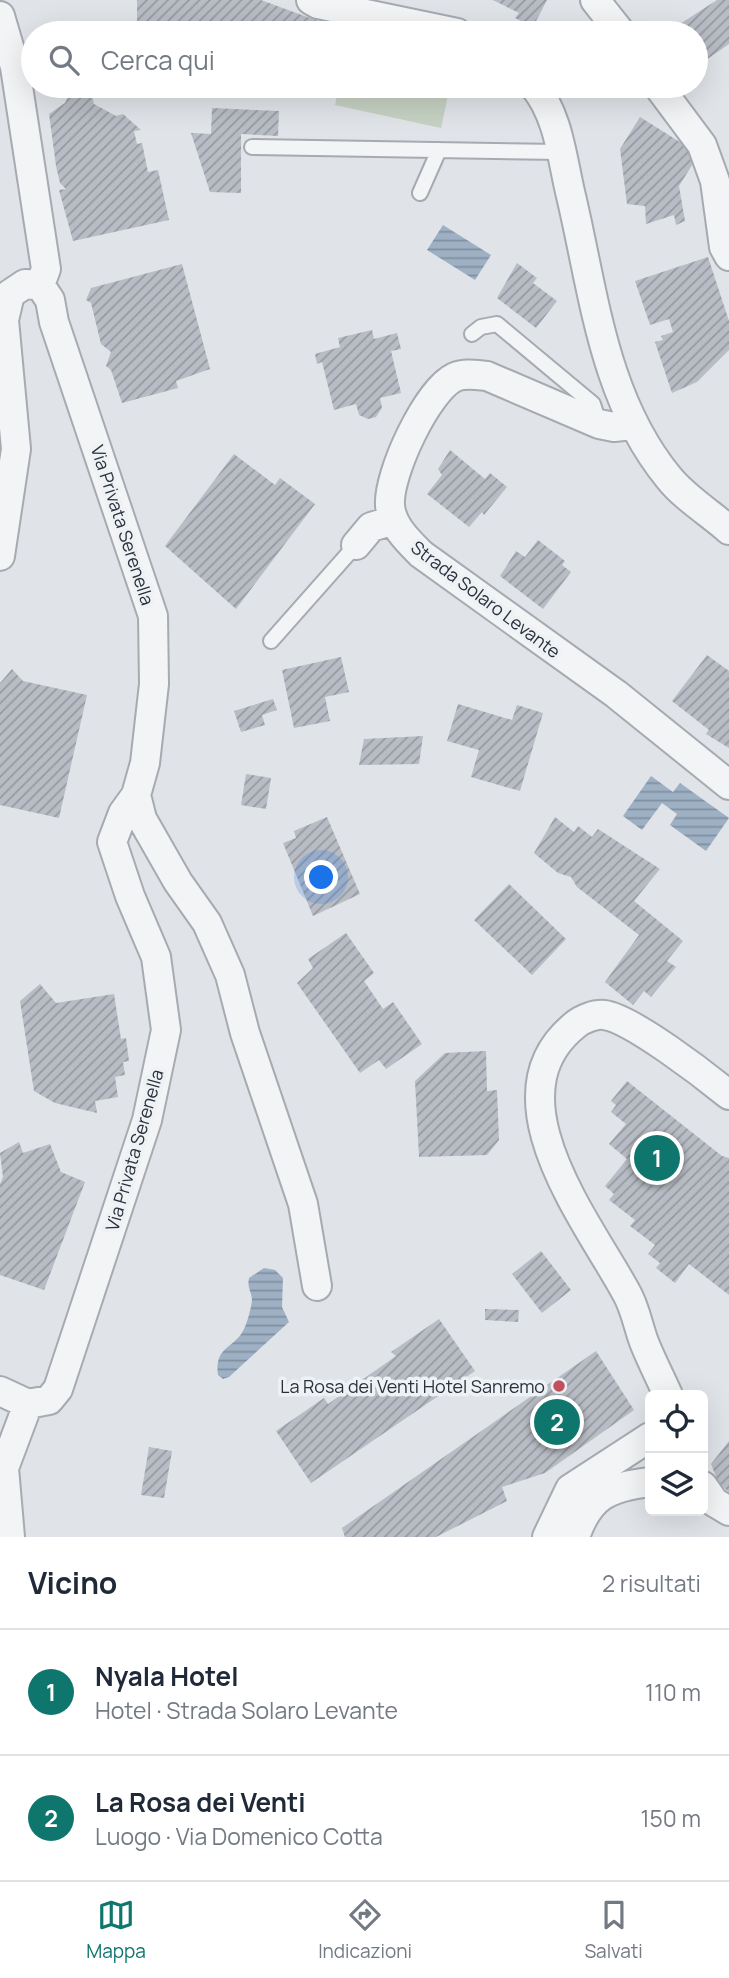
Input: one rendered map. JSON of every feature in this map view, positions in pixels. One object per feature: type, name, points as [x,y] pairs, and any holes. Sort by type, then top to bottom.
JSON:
[{"type":"street","points":[[312,0],[318,4],[399,21]]},
{"type":"street","points":[[595,0],[612,21]]},
{"type":"street","name":"Via Privata Serenella","points":[[0,16],[15,68],[46,269],[38,284],[50,300],[54,323],[153,616],[154,684],[145,763],[135,795],[123,813],[112,842],[130,896],[156,957],[166,1030],[147,1120],[69,1364],[49,1401],[27,1404]]},
{"type":"street","points":[[540,98],[556,129],[599,324],[616,387],[632,425],[670,480],[729,530]]},
{"type":"street","points":[[667,98],[702,145],[715,181],[724,247],[729,256]]},
{"type":"street","points":[[0,555],[16,449],[4,320],[10,294],[25,284],[38,284]]},
{"type":"street","points":[[356,545],[371,527],[394,520],[389,506],[391,488],[408,444],[429,401],[454,378],[468,374],[487,376],[599,424],[614,427],[632,425]]},
{"type":"street","name":"Strada Solaro Levante","points":[[394,520],[404,537],[421,554],[616,694],[729,785]]},
{"type":"street","points":[[135,795],[142,820],[178,882],[207,923],[230,975],[245,1034],[303,1204],[317,1286]]},
{"type":"street","points":[[666,1390],[628,1295],[558,1174],[546,1139],[541,1100],[543,1079],[552,1054],[564,1034],[582,1019],[604,1015],[631,1026],[729,1095]]},
{"type":"street","points":[[0,1391],[27,1404],[4,1468],[9,1537]]},
{"type":"street","points":[[547,1537],[570,1489],[645,1440]]},
{"type":"street","points":[[575,1537],[583,1513],[594,1501],[621,1486],[645,1483]]},
{"type":"street","points":[[708,1493],[714,1502],[729,1511]]},
{"type":"lane","points":[[252,147],[561,152]]},
{"type":"lane","points":[[420,193],[439,150]]},
{"type":"lane","points":[[472,334],[481,327],[497,324],[593,404],[599,424]]},
{"type":"lane","points":[[271,641],[356,545]]},
{"type":"green space","points":[[336,98],[447,98],[441,128],[335,105]]},
{"type":"water","points":[[443,225],[491,255],[475,280],[427,250]]},
{"type":"water","points":[[651,776],[673,792],[680,783],[729,818],[706,851],[670,825],[677,814],[662,803],[642,830],[623,816]]},
{"type":"water","points":[[264,1268],[275,1270],[283,1278],[282,1307],[289,1322],[229,1377],[223,1379],[218,1375],[219,1359],[243,1331],[252,1302],[249,1278]]},
{"type":"building","points":[[137,0],[261,0],[318,21],[137,21]]},
{"type":"building","points":[[493,0],[547,0],[536,21],[521,21],[515,18],[519,13]]},
{"type":"building","points":[[717,0],[729,0],[729,44],[708,59],[708,21],[685,21]]},
{"type":"building","points":[[67,98],[92,98],[94,104],[116,116],[123,114],[141,130],[134,131],[137,144],[142,143],[148,172],[158,170],[169,220],[73,241],[59,190],[66,189],[60,183],[56,166],[49,114],[65,103]]},
{"type":"building","points":[[212,108],[279,111],[278,136],[241,134],[241,193],[210,192],[191,133],[211,134]]},
{"type":"building","points":[[640,117],[699,154],[679,186],[685,221],[676,225],[674,215],[646,224],[645,206],[627,204],[620,149]]},
{"type":"building","points":[[708,257],[729,321],[729,350],[697,382],[672,393],[655,342],[663,340],[661,336],[673,332],[669,319],[650,325],[635,281]]},
{"type":"building","points":[[517,263],[537,278],[533,283],[557,301],[536,328],[497,298]]},
{"type":"building","points":[[182,264],[210,369],[176,381],[178,388],[122,403],[111,370],[106,366],[111,352],[101,344],[91,303],[86,300],[91,288]]},
{"type":"building","points":[[372,330],[374,339],[397,333],[401,349],[391,351],[401,393],[380,398],[382,408],[376,417],[368,419],[359,415],[356,404],[334,410],[322,362],[317,364],[315,354],[340,347],[338,338]]},
{"type":"building","points":[[450,450],[485,479],[490,473],[507,487],[484,515],[482,512],[469,527],[427,494],[442,475],[438,469]]},
{"type":"building","points":[[234,454],[275,485],[280,478],[315,504],[236,609],[165,546]]},
{"type":"building","points":[[538,540],[565,561],[562,565],[571,572],[543,609],[500,576],[516,551],[525,557]]},
{"type":"building","points":[[707,655],[729,671],[729,748],[706,734],[709,730],[672,701]]},
{"type":"building","points":[[341,657],[349,692],[325,697],[330,721],[294,728],[282,670]]},
{"type":"building","points":[[12,669],[23,681],[87,695],[59,818],[0,805],[0,683]]},
{"type":"building","points":[[273,699],[277,710],[262,715],[265,725],[241,732],[234,711]]},
{"type":"building","points":[[458,704],[512,720],[517,705],[543,713],[520,791],[471,777],[479,750],[447,741]]},
{"type":"building","points":[[423,736],[419,764],[359,765],[364,739]]},
{"type":"building","points":[[246,774],[271,778],[266,809],[241,805]]},
{"type":"building","points":[[327,817],[360,894],[313,916],[283,843],[296,838],[294,831]]},
{"type":"building","points":[[555,817],[574,832],[578,826],[592,837],[598,829],[660,869],[634,901],[683,941],[667,961],[676,967],[651,997],[644,991],[633,1005],[605,982],[639,935],[577,887],[571,877],[558,873],[534,853]]},
{"type":"building","points":[[509,884],[566,939],[532,975],[474,920]]},
{"type":"building","points":[[346,933],[374,973],[364,981],[383,1009],[393,1002],[422,1044],[386,1069],[379,1060],[360,1073],[297,983],[313,968],[308,959]]},
{"type":"building","points":[[40,984],[56,1003],[114,994],[121,1039],[126,1038],[129,1061],[123,1062],[125,1075],[115,1077],[118,1097],[95,1101],[97,1113],[55,1103],[34,1091],[20,1001]]},
{"type":"building","points":[[486,1051],[487,1091],[497,1090],[499,1140],[487,1155],[419,1157],[415,1081],[445,1053]]},
{"type":"building","points":[[627,1081],[722,1156],[729,1158],[729,1295],[689,1264],[675,1283],[656,1268],[660,1263],[648,1254],[655,1245],[630,1226],[635,1220],[609,1200],[614,1194],[605,1186],[627,1159],[609,1144],[626,1124],[611,1112],[616,1105],[611,1101]]},
{"type":"building","points":[[19,1142],[23,1153],[50,1144],[61,1172],[85,1182],[44,1290],[0,1275],[0,1184],[3,1177],[0,1153]]},
{"type":"building","points":[[541,1251],[571,1290],[542,1313],[512,1274]]},
{"type":"building","points":[[485,1309],[519,1310],[518,1322],[485,1320]]},
{"type":"building","points":[[439,1319],[475,1371],[311,1483],[276,1431],[324,1398],[328,1404],[396,1356],[391,1352]]},
{"type":"building","points":[[596,1351],[634,1410],[545,1473],[502,1487],[507,1501],[436,1537],[345,1537],[342,1528]]},
{"type":"building","points":[[729,1441],[729,1492],[719,1484],[711,1464]]},
{"type":"building","points":[[149,1447],[172,1451],[164,1498],[141,1495]]},
{"type":"place","name":"Nyala Hotel","points":[[657,1158]]},
{"type":"place","name":"La Rosa dei Venti Hotel Sanremo","points":[[559,1386]]},
{"type":"place","name":"La Rosa dei Venti","points":[[557,1422]]}]
